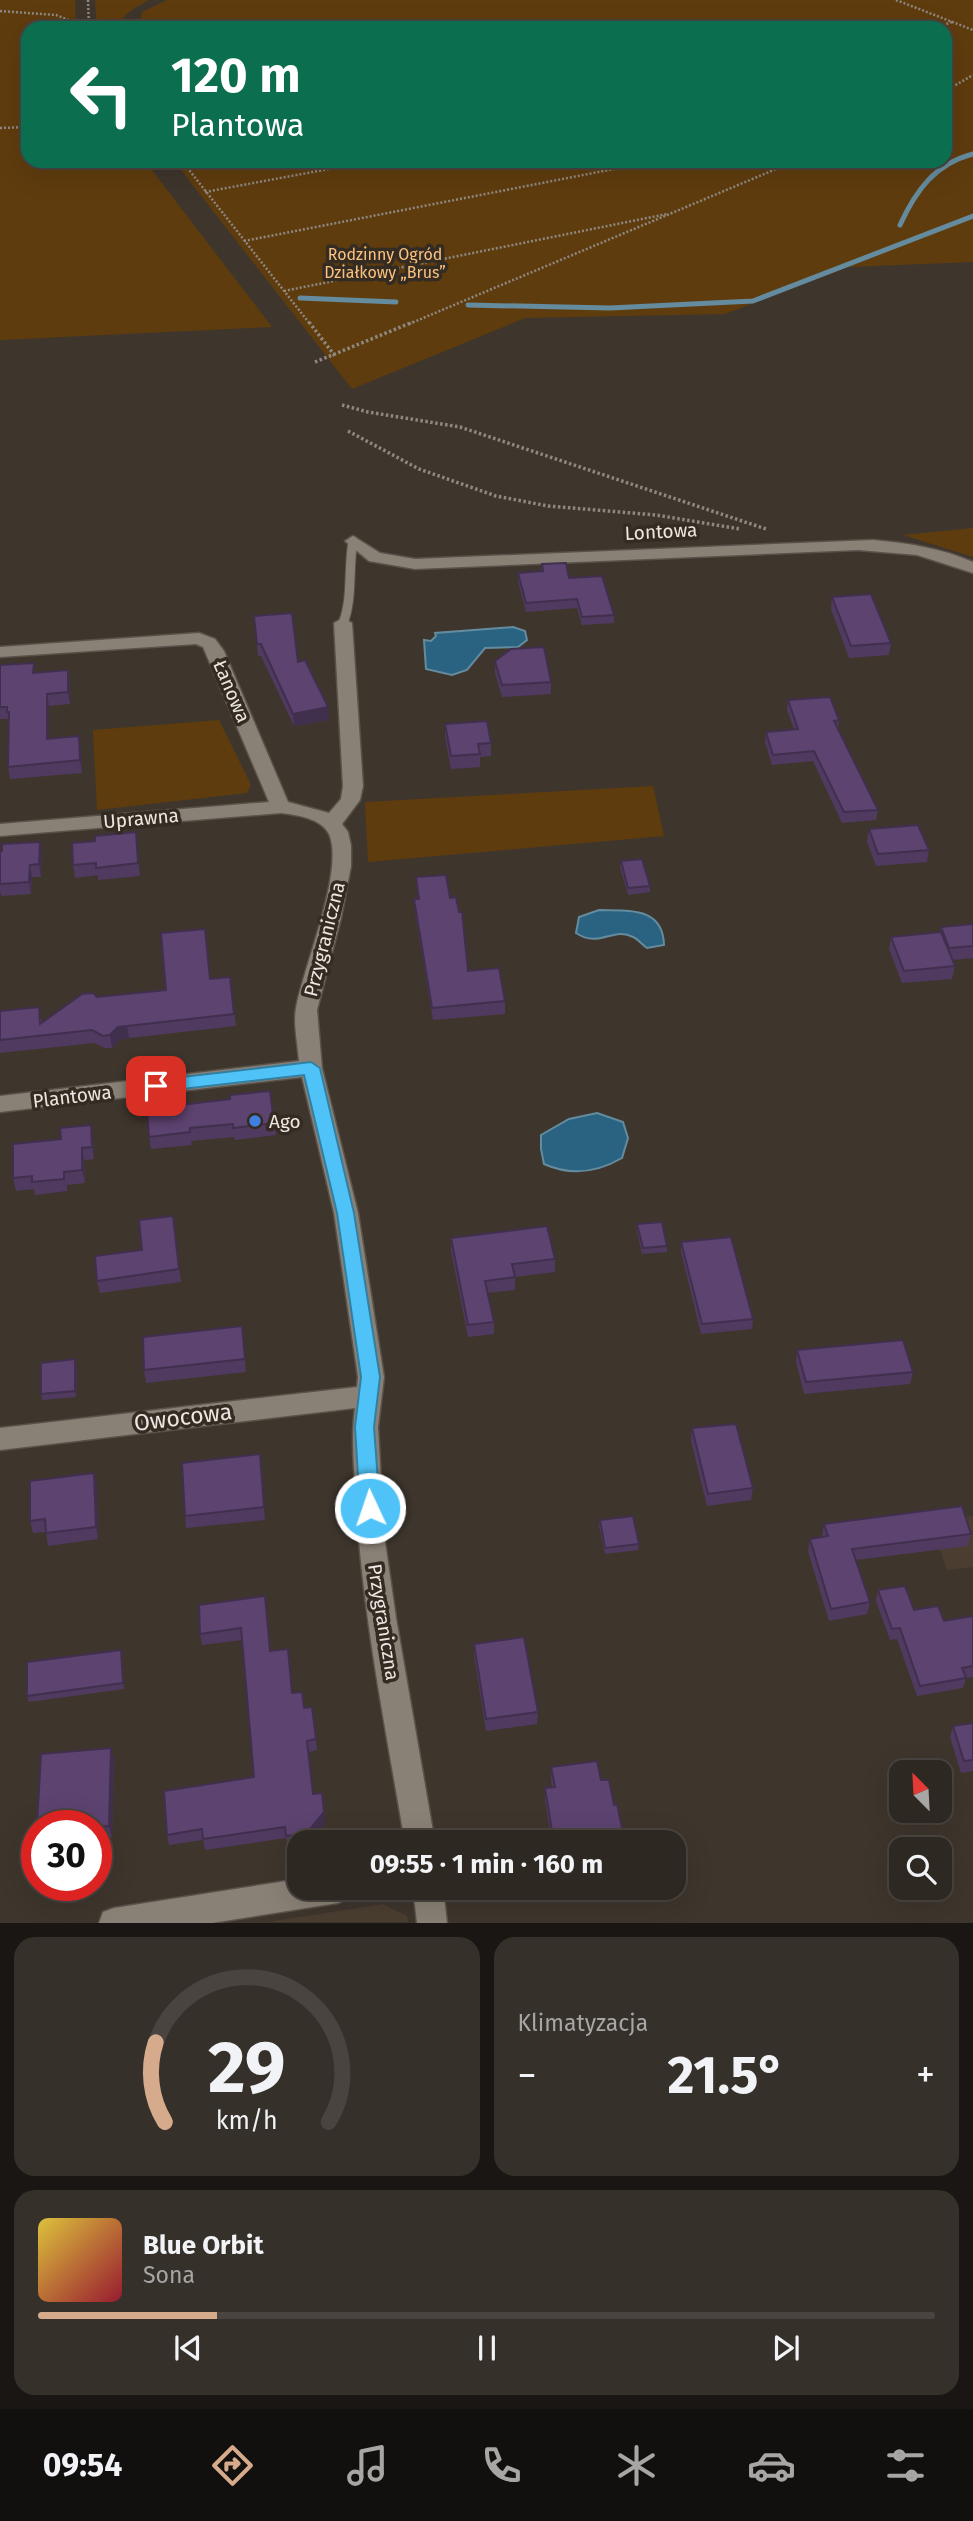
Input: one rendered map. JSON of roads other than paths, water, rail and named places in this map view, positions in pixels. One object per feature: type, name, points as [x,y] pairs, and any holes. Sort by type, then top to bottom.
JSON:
[{"type":"street","name":"Lontowa","points":[[353,541],[375,557],[415,564],[858,545],[916,549],[959,561],[973,568]]},
{"type":"street","points":[[281,807],[307,811],[331,824],[350,800],[353,786],[342,623]]},
{"type":"street","name":"Łanowa","points":[[0,652],[199,638],[209,643],[215,651],[281,807]]},
{"type":"street","name":"Uprawna","points":[[0,831],[281,807]]},
{"type":"street","name":"Przygraniczna","points":[[331,824],[342,840],[343,866],[306,1010],[311,1068],[345,1213],[371,1377],[366,1396],[365,1427],[371,1535],[382,1618],[418,1830]]},
{"type":"street","name":"Plantowa","points":[[0,1104],[311,1068]]},
{"type":"street","name":"Owocowa","points":[[0,1439],[366,1396]]},
{"type":"street","points":[[114,1923],[287,1896]]},
{"type":"street","points":[[429,1900],[432,1923]]},
{"type":"lane","points":[[342,623],[347,614],[353,541]]},
{"type":"water","points":[[513,627],[525,631],[527,640],[518,647],[485,648],[467,670],[452,675],[426,669],[424,640],[431,641],[436,636],[435,633]]},
{"type":"water","points":[[599,910],[632,911],[651,917],[658,923],[664,945],[647,948],[626,934],[592,939],[576,933],[579,917]]},
{"type":"water","points":[[597,1113],[623,1122],[628,1138],[622,1158],[603,1167],[584,1171],[564,1170],[544,1164],[541,1135],[569,1119]]},
{"type":"waterway","points":[[952,162],[973,154]]},
{"type":"waterway","points":[[900,225],[920,190],[942,168]]},
{"type":"waterway","points":[[468,305],[610,308],[753,301],[973,216]]},
{"type":"waterway","points":[[300,298],[396,302]]},
{"type":"place","name":"Ago","points":[[255,1121]]},
{"type":"park label","name":"Rodzinny Ogród Działkowy „Brus”","points":[[385,263]]}]
